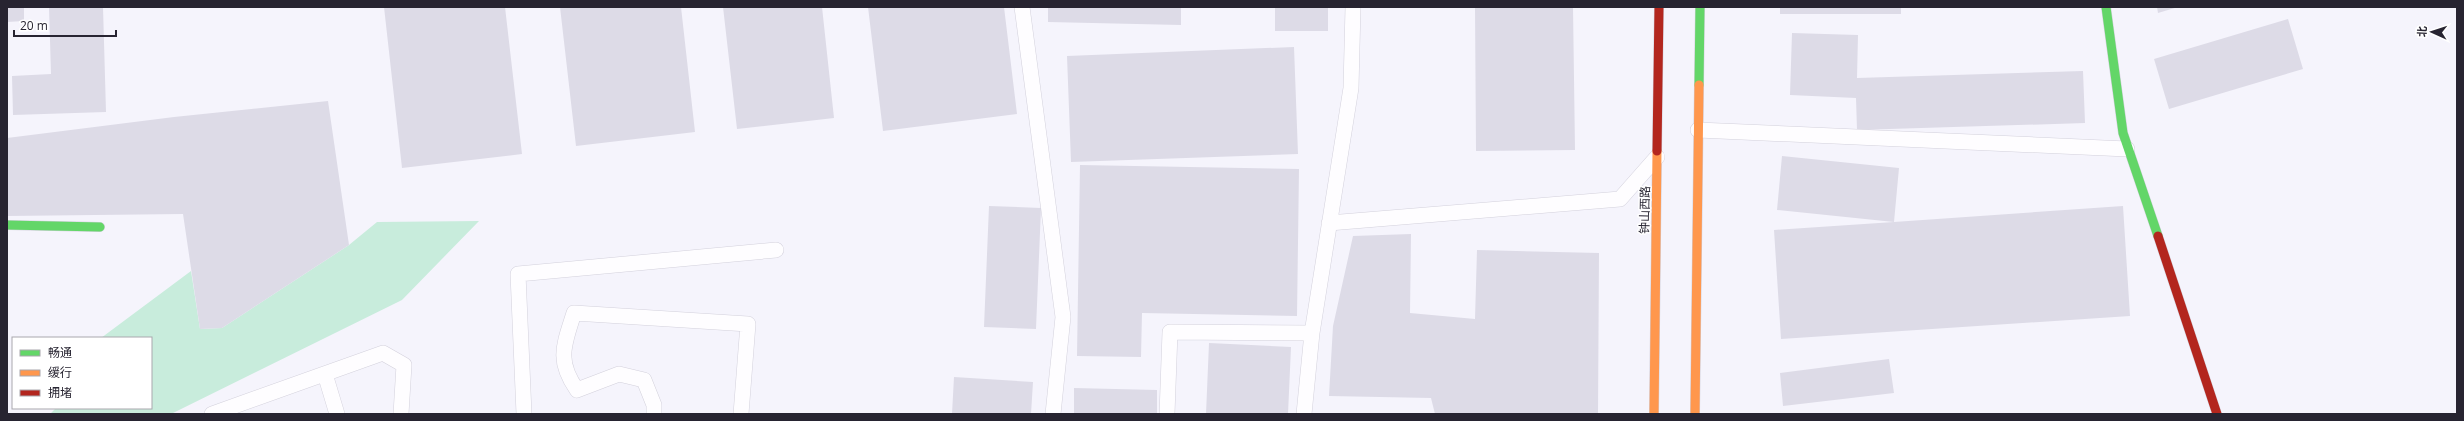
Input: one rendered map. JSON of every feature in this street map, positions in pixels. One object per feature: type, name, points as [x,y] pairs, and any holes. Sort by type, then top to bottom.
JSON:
[{"type":"main road","name":"钟山西路","points":[[1654,414],[1659,7]]},
{"type":"main road","points":[[1695,414],[1700,7]]},
{"type":"main road","points":[[2106,7],[2123,133],[2127,149],[2217,414]]},
{"type":"main road","points":[[7,225],[100,227]]},
{"type":"lane","points":[[1022,7],[1063,317],[1054,414]]},
{"type":"lane","points":[[1304,414],[1312,334],[1351,88],[1353,7]]},
{"type":"lane","points":[[1698,130],[2127,149]]},
{"type":"lane","points":[[1329,223],[1620,199],[1657,157]]},
{"type":"lane","points":[[524,414],[518,274],[776,250]]},
{"type":"lane","points":[[654,414],[654,405],[644,380],[619,374],[577,390],[568,377],[562,350],[574,314],[748,324],[741,414]]},
{"type":"lane","points":[[1167,414],[1170,332],[1312,334]]},
{"type":"lane","points":[[212,414],[383,353],[404,365],[401,414]]},
{"type":"lane","points":[[325,374],[337,414]]},
{"type":"green space","points":[[479,221],[402,300],[171,414],[50,414],[55,409],[152,409],[152,337],[102,337],[191,271],[200,329],[222,328],[349,245],[377,222]]},
{"type":"building","points":[[7,7],[24,7],[24,21],[7,22]]},
{"type":"building","points":[[49,7],[103,7],[106,112],[13,115],[12,76],[51,74]]},
{"type":"building","points":[[384,7],[505,7],[522,154],[402,168]]},
{"type":"building","points":[[560,7],[681,7],[695,132],[576,146]]},
{"type":"building","points":[[723,7],[822,7],[834,118],[737,129]]},
{"type":"building","points":[[868,7],[1004,7],[1017,114],[883,131]]},
{"type":"building","points":[[1048,7],[1181,7],[1181,25],[1048,22]]},
{"type":"building","points":[[1275,7],[1328,7],[1328,31],[1275,31]]},
{"type":"building","points":[[1475,7],[1573,7],[1575,150],[1476,151]]},
{"type":"building","points":[[1780,7],[1901,7],[1901,14],[1780,14]]},
{"type":"building","points":[[2157,7],[2178,7],[2158,13]]},
{"type":"building","points":[[2288,19],[2303,69],[2169,109],[2154,59]]},
{"type":"building","points":[[1792,33],[1858,35],[1857,78],[2083,71],[2085,123],[1857,130],[1856,98],[1790,95]]},
{"type":"building","points":[[1294,47],[1298,154],[1071,162],[1067,56]]},
{"type":"building","points":[[328,101],[349,245],[222,328],[200,329],[183,214],[7,216],[7,138],[174,117]]},
{"type":"building","points":[[1782,156],[1899,168],[1894,222],[1777,210]]},
{"type":"building","points":[[1080,165],[1299,169],[1297,316],[1142,313],[1141,357],[1077,356]]},
{"type":"building","points":[[989,206],[1041,208],[1036,329],[984,327]]},
{"type":"building","points":[[2123,206],[2130,316],[1781,339],[1774,230]]},
{"type":"building","points":[[1411,234],[1410,313],[1475,319],[1477,250],[1599,253],[1598,414],[1435,414],[1431,398],[1329,396],[1333,326],[1353,236]]},
{"type":"building","points":[[1209,343],[1291,347],[1288,414],[1206,414]]},
{"type":"building","points":[[1889,359],[1894,393],[1783,406],[1780,373]]},
{"type":"building","points":[[954,377],[1033,382],[1031,414],[952,414]]},
{"type":"building","points":[[1074,388],[1157,390],[1157,414],[1074,414]]},
{"type":"traffic: fast","points":[[1699,85],[1700,7]]},
{"type":"traffic: fast","points":[[2106,7],[2123,133],[2158,236]]},
{"type":"traffic: fast","points":[[7,225],[100,227]]},
{"type":"traffic: slow","points":[[1695,414],[1699,85]]},
{"type":"traffic: slow","points":[[1654,414],[1657,151]]},
{"type":"traffic: jam","points":[[1657,151],[1659,7]]},
{"type":"traffic: jam","points":[[2158,236],[2217,414]]}]
